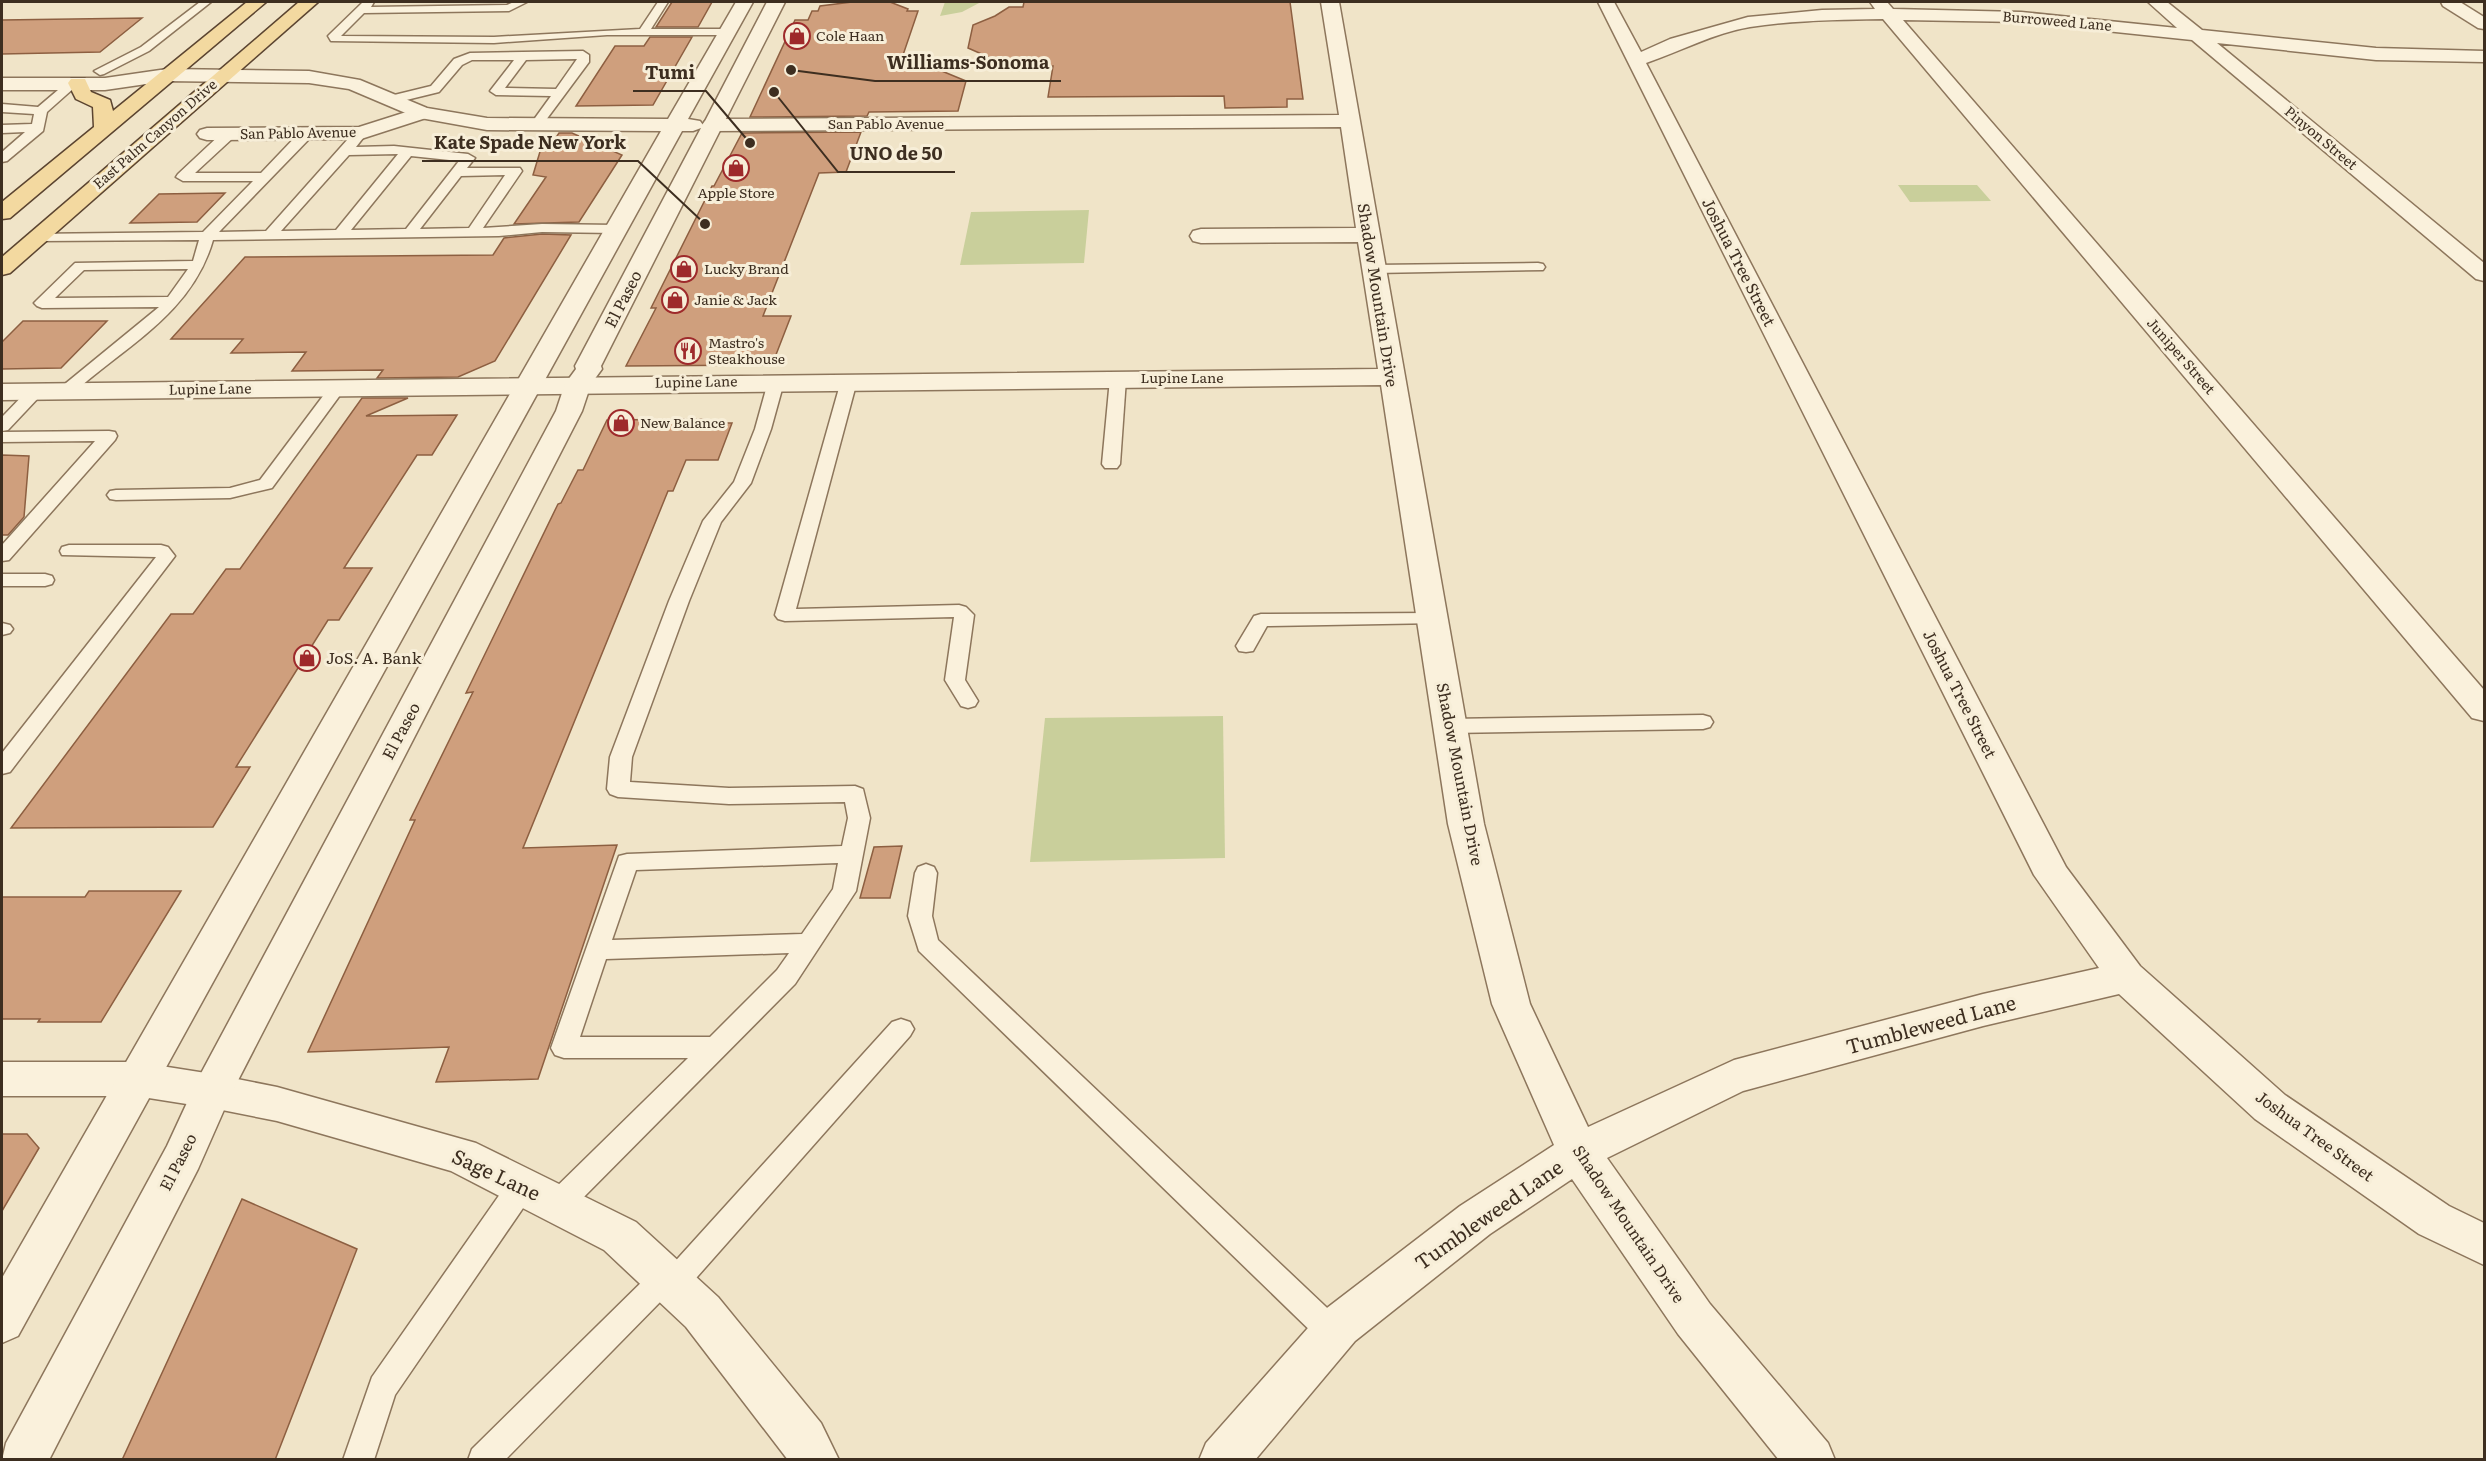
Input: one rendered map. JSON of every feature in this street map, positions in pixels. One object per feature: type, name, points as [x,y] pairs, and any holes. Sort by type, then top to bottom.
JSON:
[{"type":"main road","points":[[2,213],[257,2]]},
{"type":"main road","name":"East Palm Canyon Drive","points":[[2,268],[309,2]]},
{"type":"main road","points":[[78,83],[83,94],[103,104],[104,127]]},
{"type":"street","points":[[2,1321],[527,384],[745,2]]},
{"type":"street","name":"El Paseo","points":[[23,1460],[183,1156],[212,1091],[558,431],[578,384],[589,369],[588,366],[774,2]]},
{"type":"street","name":"Shadow Mountain Drive","points":[[1330,2],[1466,824],[1511,1004],[1578,1152],[1694,1319],[1811,1460]]},
{"type":"street","name":"Joshua Tree Street","points":[[1606,2],[2052,874],[2126,977],[2271,1107],[2434,1220],[2484,1245]]},
{"type":"street","name":"Pinyon Street","points":[[2157,2],[2484,274]]},
{"type":"street","points":[[2449,2],[2484,24]]},
{"type":"street","name":"Burroweed Lane","points":[[1636,60],[1676,43],[1748,22],[1883,8],[2021,17],[2376,54],[2484,56]]},
{"type":"street","name":"Juniper Street","points":[[1883,8],[2484,710]]},
{"type":"street","name":"San Pablo Avenue","points":[[2,71],[100,70],[156,72],[167,75]]},
{"type":"street","name":"San Pablo Avenue","points":[[2,84],[123,83],[167,75],[309,76],[353,84],[422,114],[487,124],[1350,121]]},
{"type":"street","name":"San Pablo Avenue","points":[[207,134],[361,133],[422,114]]},
{"type":"street","points":[[1201,236],[1369,235]]},
{"type":"street","name":"Lupine Lane","points":[[2,392],[776,381],[1391,377]]},
{"type":"street","name":"Tumbleweed Lane","points":[[1223,1460],[1333,1333],[1475,1220],[1578,1152],[1734,1077],[1983,1010],[2126,977]]},
{"type":"street","name":"Sage Lane","points":[[2,1079],[136,1079],[212,1091],[277,1104],[461,1156],[620,1236],[702,1312],[804,1440],[815,1460]]},
{"type":"lane","points":[[100,70],[145,49],[206,2]]},
{"type":"lane","points":[[643,32],[663,2]]},
{"type":"lane","points":[[521,3],[509,8],[364,6],[334,36],[335,39],[494,40],[607,32],[727,32]]},
{"type":"lane","points":[[390,100],[435,89],[458,62],[470,57],[583,55],[583,62],[536,125]]},
{"type":"lane","points":[[523,56],[496,91],[560,93]]},
{"type":"lane","points":[[2,158],[38,129],[41,111],[68,88],[29,84]]},
{"type":"lane","points":[[2,108],[41,111]]},
{"type":"lane","points":[[2,129],[38,129]]},
{"type":"lane","points":[[66,391],[86,371],[134,338],[181,292],[198,265],[205,249],[207,236],[307,133]]},
{"type":"lane","points":[[270,235],[361,133]]},
{"type":"lane","points":[[229,134],[183,177],[264,177]]},
{"type":"lane","points":[[345,151],[407,152],[468,158],[410,233]]},
{"type":"lane","points":[[340,234],[407,152]]},
{"type":"lane","points":[[457,172],[515,171],[473,232]]},
{"type":"lane","points":[[37,237],[473,232],[542,228],[616,229]]},
{"type":"lane","points":[[171,302],[42,303],[80,266],[198,265]]},
{"type":"lane","points":[[1374,269],[1538,267]]},
{"type":"lane","points":[[1111,464],[1118,379]]},
{"type":"lane","points":[[358,1460],[383,1387],[540,1195],[715,1047],[786,977],[844,891],[859,818],[855,794],[729,795],[618,789],[621,757],[679,601],[712,521],[742,483],[763,429],[776,381]]},
{"type":"lane","points":[[849,381],[785,615],[959,611],[964,615],[955,680],[968,701]]},
{"type":"lane","points":[[116,495],[230,493],[266,484],[338,387]]},
{"type":"lane","points":[[2,426],[35,392]]},
{"type":"lane","points":[[2,437],[109,436],[2,556]]},
{"type":"lane","points":[[2,767],[166,556],[165,552],[161,551],[69,551]]},
{"type":"lane","points":[[2,580],[45,580]]},
{"type":"lane","points":[[1246,646],[1261,620],[1432,619]]},
{"type":"lane","points":[[1450,726],[1703,722]]},
{"type":"lane","points":[[715,1047],[564,1048],[627,861],[852,854]]},
{"type":"lane","points":[[927,873],[920,916],[927,944],[1333,1333]]},
{"type":"lane","points":[[597,950],[809,943]]},
{"type":"lane","points":[[483,1460],[669,1282],[901,1029]]},
{"type":"green space","points":[[945,2],[981,2],[962,12],[940,16]]},
{"type":"green space","points":[[1898,185],[1977,185],[1991,201],[1910,202]]},
{"type":"green space","points":[[1089,210],[1084,263],[960,265],[971,212]]},
{"type":"green space","points":[[1223,716],[1225,858],[1030,862],[1045,718]]},
{"type":"building","points":[[672,2],[712,2],[698,27],[656,27]]},
{"type":"building","points":[[852,2],[890,2],[908,9],[907,11],[918,11],[903,55],[966,81],[958,111],[869,112],[867,116],[750,117],[795,20],[808,20],[812,11],[818,11],[820,6]]},
{"type":"building","points":[[1024,2],[1290,2],[1303,99],[1287,99],[1287,107],[1225,108],[1224,96],[1048,97],[1053,66],[1011,67],[968,48],[973,25],[1009,7],[1023,7]]},
{"type":"building","points":[[142,18],[100,52],[2,54],[2,20]]},
{"type":"building","points":[[650,37],[692,37],[653,105],[576,106],[615,46],[644,46]]},
{"type":"building","points":[[861,132],[846,172],[819,173],[763,316],[791,316],[772,365],[626,366],[656,308],[651,308],[712,186],[742,133]]},
{"type":"building","points":[[559,133],[572,133],[622,155],[579,222],[514,224],[546,177],[533,175],[542,145],[551,145]]},
{"type":"building","points":[[225,193],[197,222],[130,223],[159,194]]},
{"type":"building","points":[[542,234],[571,235],[495,361],[458,377],[377,378],[383,370],[292,371],[306,352],[231,353],[243,339],[171,339],[245,257],[493,255],[504,238]]},
{"type":"building","points":[[23,321],[107,321],[61,368],[2,369],[2,342]]},
{"type":"building","points":[[362,398],[408,398],[366,416],[457,415],[432,455],[417,455],[344,568],[372,568],[339,620],[328,620],[236,767],[250,767],[213,827],[11,828],[171,614],[193,614],[226,569],[240,569]]},
{"type":"building","points":[[704,419],[702,423],[732,423],[718,460],[686,460],[673,491],[668,491],[523,848],[617,845],[538,1079],[436,1082],[449,1047],[308,1052],[415,820],[410,820],[473,692],[466,693],[558,504],[561,503],[578,470],[583,470],[607,420]]},
{"type":"building","points":[[2,455],[29,456],[24,517],[8,535],[2,535]]},
{"type":"building","points":[[902,846],[890,898],[860,898],[874,847]]},
{"type":"building","points":[[89,891],[181,891],[101,1022],[38,1022],[40,1019],[2,1019],[2,897],[85,897]]},
{"type":"building","points":[[2,1134],[27,1134],[39,1148],[2,1211]]},
{"type":"building","points":[[242,1199],[357,1249],[275,1460],[122,1460]]},
{"type":"place","name":"Cole Haan","points":[[797,36]]},
{"type":"place","name":"Williams-Sonoma","points":[[791,70]]},
{"type":"place","name":"UNO de 50","points":[[774,92]]},
{"type":"place","name":"Tumi","points":[[750,143]]},
{"type":"place","name":"Apple Store","points":[[736,168]]},
{"type":"place","name":"Kate Spade New York","points":[[705,224]]},
{"type":"place","name":"Lucky Brand","points":[[684,269]]},
{"type":"place","name":"Janie & Jack","points":[[675,300]]},
{"type":"place","name":"Mastro's Steakhouse","points":[[688,351]]},
{"type":"place","name":"New Balance","points":[[621,423]]},
{"type":"place","name":"JoS. A. Bank","points":[[307,658]]}]
